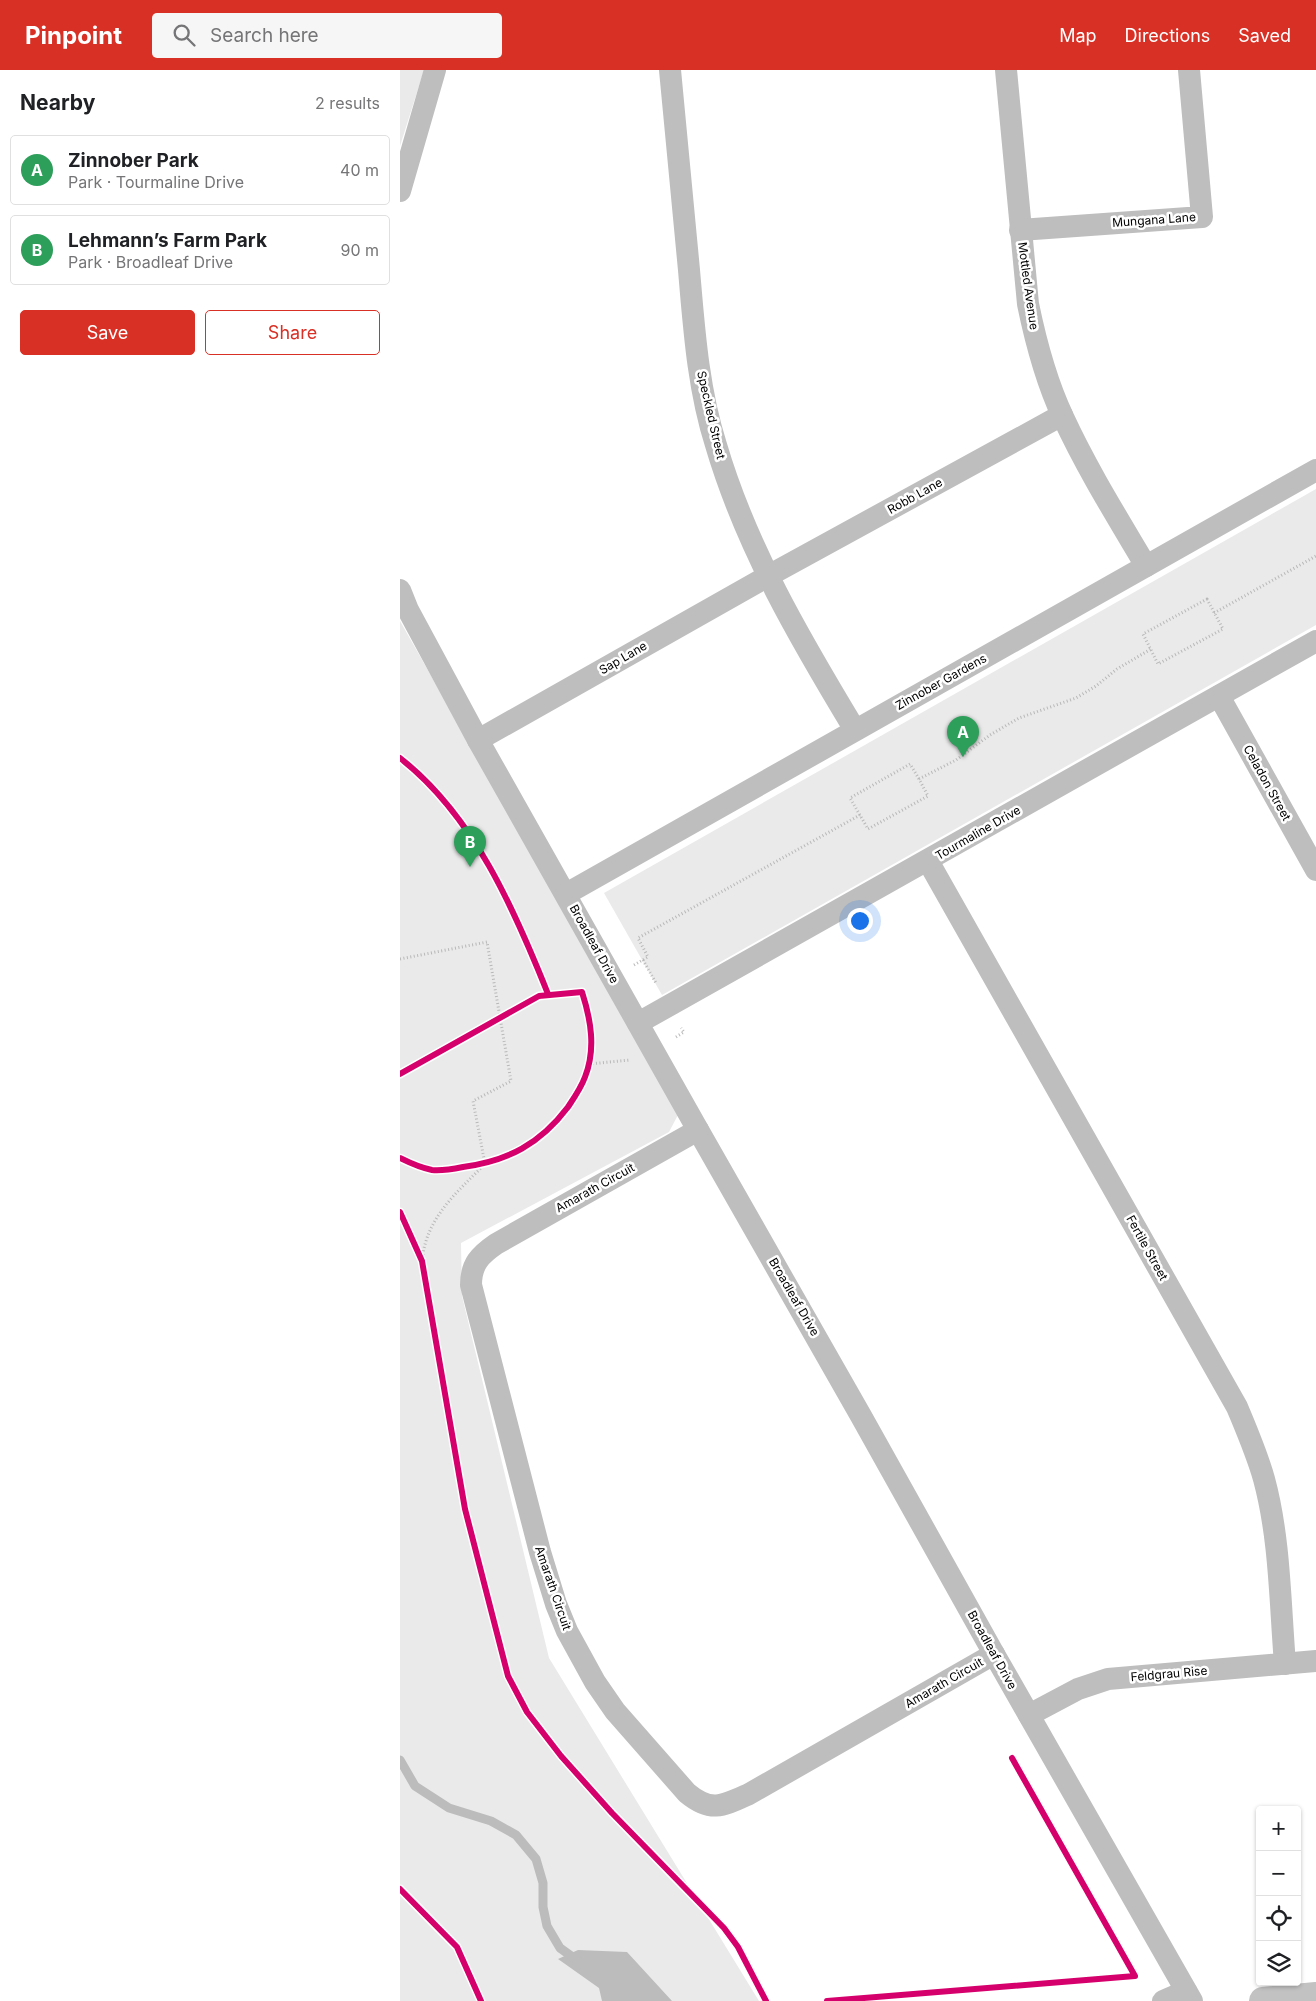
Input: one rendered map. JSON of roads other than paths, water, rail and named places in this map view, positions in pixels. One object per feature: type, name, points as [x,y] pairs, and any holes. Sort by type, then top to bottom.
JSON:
[{"type":"street","points":[[400,191],[435,70]]},
{"type":"street","name":"Speckled Street","points":[[670,70],[693,319],[705,401],[715,443],[730,490],[747,533],[768,576],[855,730]]},
{"type":"street","name":"Mottled Avenue","points":[[1006,70],[1028,304],[1036,340],[1062,415],[1079,451],[1146,566]]},
{"type":"street","name":"Mungana Lane","points":[[1020,230],[1202,217],[1189,70]]},
{"type":"street","name":"Robb Lane","points":[[768,576],[1062,415]]},
{"type":"street","name":"Zinnober Gardens","points":[[566,894],[1316,470]]},
{"type":"street","name":"Sap Lane","points":[[478,740],[768,576]]},
{"type":"street","name":"Broadleaf Drive","points":[[400,590],[408,610],[478,740],[1189,1996]]},
{"type":"street","name":"Tourmaline Drive","points":[[638,1023],[1316,641]]},
{"type":"street","name":"Celadon Street","points":[[1219,696],[1316,870]]},
{"type":"street","name":"Fertile Street","points":[[928,861],[1237,1408],[1252,1442],[1264,1480],[1272,1516],[1286,1664]]},
{"type":"street","name":"Amarath Circuit","points":[[698,1130],[496,1244],[479,1257],[472,1268],[471,1285],[542,1559],[556,1604],[579,1655],[615,1711],[687,1793],[698,1802],[709,1806],[719,1806],[749,1794],[994,1654]]},
{"type":"street","name":"Feldgrau Rise","points":[[1029,1715],[1078,1689],[1108,1679],[1316,1661]]},
{"type":"street","points":[[1163,2001],[1189,1996]]},
{"type":"street","points":[[1264,2001],[1316,1996]]},
{"type":"waterway","points":[[400,1760],[415,1786],[449,1808],[491,1821],[516,1835],[536,1859],[543,1883],[543,1907],[547,1926],[560,1948],[578,1961]]},
{"type":"place","name":"Zinnober Park","points":[[963,757]]},
{"type":"place","name":"Lehmann’s Farm Park","points":[[470,867]]}]
